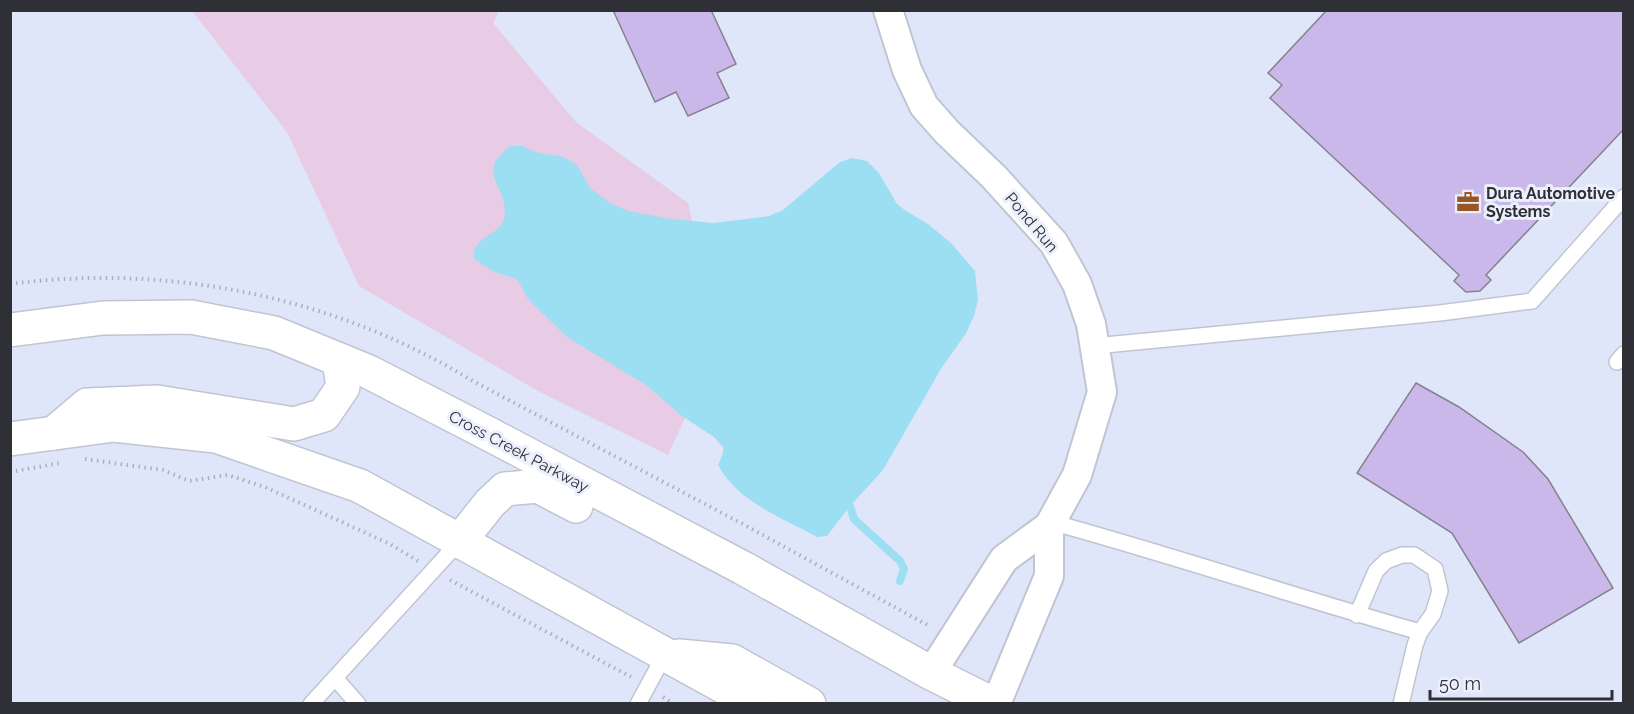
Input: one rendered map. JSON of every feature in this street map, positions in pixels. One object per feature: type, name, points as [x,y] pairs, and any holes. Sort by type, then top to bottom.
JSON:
[{"type":"street","name":"Pond Run","points":[[888,10],[907,70],[924,106],[947,132],[994,177],[1054,243],[1077,284],[1091,324],[1102,392],[1077,475],[1050,524],[1004,559],[931,672]]},
{"type":"street","name":"Cross Creek Parkway","points":[[10,330],[103,318],[191,317],[274,333],[369,372],[743,568],[931,672],[995,704]]},
{"type":"street","points":[[60,448],[87,405],[157,402],[294,424],[324,415],[343,387],[339,360]]},
{"type":"street","points":[[10,439],[60,448],[114,425],[216,436],[360,486],[755,704]]},
{"type":"street","points":[[459,542],[490,503],[505,489],[538,486],[683,562],[743,568]]},
{"type":"street","name":"Pond Run","points":[[995,704],[1049,576],[1050,524]]},
{"type":"street","points":[[665,654],[732,661],[809,704]]},
{"type":"lane","points":[[1094,346],[1440,313],[1532,301],[1623,197]]},
{"type":"lane","points":[[1050,524],[1156,551],[1357,615],[1420,632]]},
{"type":"lane","points":[[311,704],[459,542]]},
{"type":"lane","points":[[1357,615],[1376,571],[1386,561],[1402,555],[1414,555],[1435,569],[1440,591],[1433,614],[1420,632],[1401,704]]},
{"type":"lane","points":[[639,704],[665,654]]},
{"type":"lane","points":[[335,678],[358,704]]},
{"type":"path","points":[[471,380],[953,639]]},
{"type":"path","points":[[10,472],[60,448]]},
{"type":"path","points":[[76,461],[87,459],[163,470],[189,481],[228,475],[266,487],[390,544],[647,687],[673,704]]},
{"type":"shaded area","points":[[11,11],[1623,11],[1623,703],[11,703]]},
{"type":"shaded area","points":[[192,11],[499,11],[493,23],[576,122],[688,203],[720,342],[668,455],[538,391],[359,286],[287,132]]},
{"type":"water","points":[[510,146],[523,146],[535,152],[564,157],[577,165],[591,189],[610,203],[628,211],[671,219],[714,223],[769,216],[783,210],[840,162],[852,158],[867,161],[879,173],[897,204],[928,224],[951,243],[975,271],[978,300],[974,316],[965,335],[942,367],[883,470],[850,506],[827,536],[817,537],[748,499],[726,478],[718,465],[723,447],[714,437],[682,416],[646,385],[567,337],[528,299],[517,279],[494,272],[474,259],[477,245],[495,231],[504,220],[504,202],[493,171],[500,155]]},
{"type":"building","points":[[613,10],[711,10],[736,64],[717,73],[729,98],[688,116],[676,92],[655,102]]},
{"type":"building","name":"Dura Automotive Systems","points":[[1327,10],[1624,10],[1624,129],[1486,275],[1491,280],[1480,291],[1466,292],[1454,281],[1459,275],[1270,98],[1282,85],[1268,73]]},
{"type":"building","points":[[1416,383],[1459,407],[1523,452],[1548,479],[1613,588],[1519,643],[1452,533],[1357,473]]},
{"type":"waterway","points":[[850,506],[854,519],[900,561],[904,569],[900,581]]},
{"type":"place","name":"Dura Automotive Systems","points":[[1468,202]]}]
